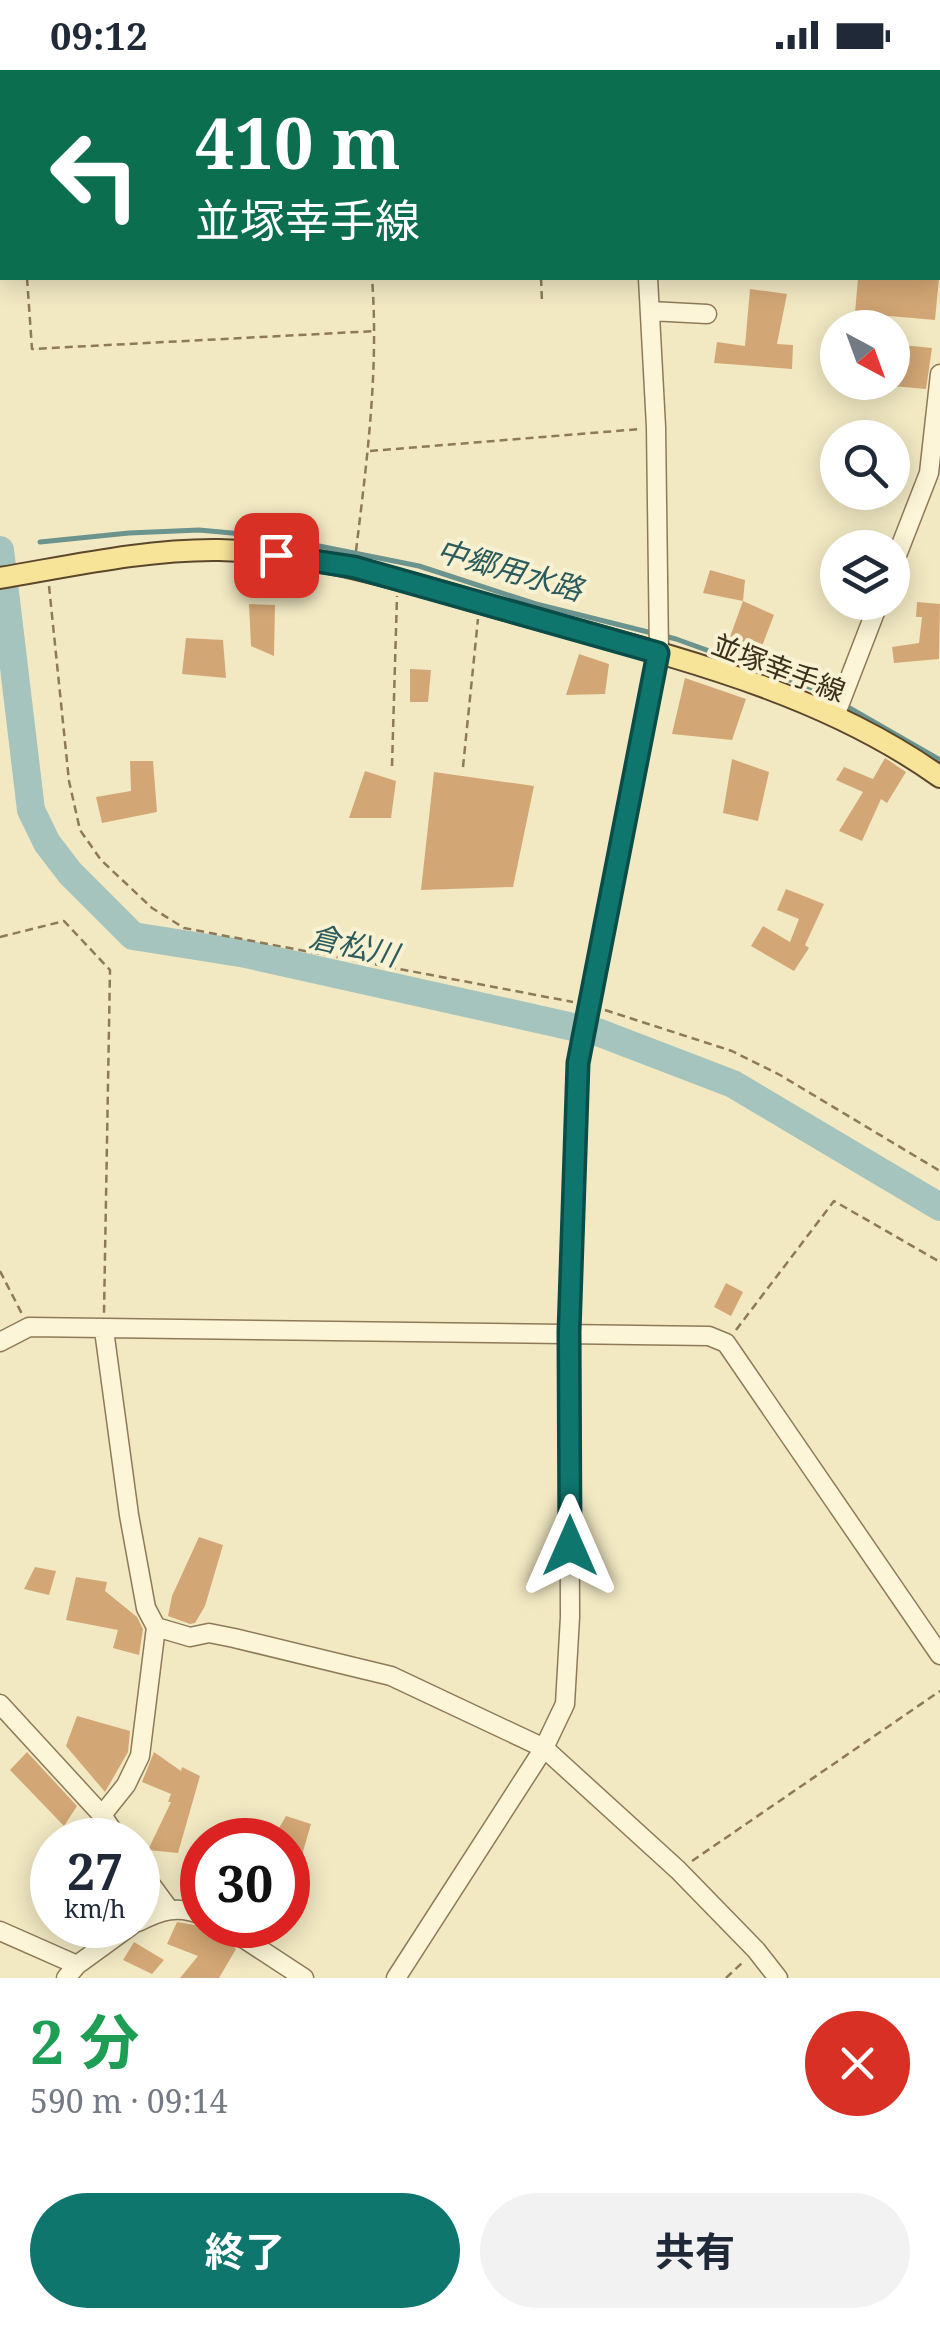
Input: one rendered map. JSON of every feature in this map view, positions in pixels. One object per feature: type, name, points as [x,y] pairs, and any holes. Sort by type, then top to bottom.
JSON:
[{"type":"main road","name":"並塚幸手線","points":[[0,578],[41,579],[218,550],[354,567],[753,683],[836,716],[911,756],[940,777]]},
{"type":"street","points":[[396,1978],[544,1748],[565,1704],[570,1617],[569,1332],[578,1063],[658,653],[656,428],[648,280]]},
{"type":"street","points":[[650,311],[707,314]]},
{"type":"street","points":[[907,530],[929,472],[940,374]]},
{"type":"street","points":[[836,716],[872,620]]},
{"type":"street","points":[[0,1342],[29,1328],[709,1336],[726,1343],[940,1655]]},
{"type":"street","points":[[102,1814],[126,1785],[140,1756],[156,1627],[146,1608],[132,1534],[104,1330]]},
{"type":"street","points":[[156,1627],[190,1637],[209,1633],[234,1638],[391,1676],[544,1748],[678,1870],[778,1978]]},
{"type":"street","points":[[0,1704],[105,1818]]},
{"type":"street","points":[[160,1897],[169,1909]]},
{"type":"street","points":[[160,1913],[180,1909]]},
{"type":"street","points":[[0,1931],[71,1972],[103,1948]]},
{"type":"street","points":[[258,1948],[304,1978]]},
{"type":"path","points":[[26,280],[32,348],[376,332]]},
{"type":"path","points":[[354,567],[368,451],[376,332],[372,280]]},
{"type":"path","points":[[541,280],[542,302]]},
{"type":"path","points":[[368,451],[656,428]]},
{"type":"path","points":[[41,579],[69,782],[80,830],[101,860],[152,908],[184,928],[587,1008],[732,1052],[792,1082],[940,1172]]},
{"type":"path","points":[[392,766],[397,580]]},
{"type":"path","points":[[463,767],[480,603]]},
{"type":"path","points":[[0,937],[64,921],[110,970],[104,1330]]},
{"type":"path","points":[[726,1343],[834,1201],[940,1262]]},
{"type":"path","points":[[0,1270],[29,1328]]},
{"type":"path","points":[[678,1870],[940,1692]]},
{"type":"path","points":[[726,1978],[756,1950]]},
{"type":"building","points":[[858,280],[939,280],[935,320],[910,318],[910,310],[855,310]]},
{"type":"building","points":[[750,289],[787,294],[777,344],[793,345],[792,369],[714,363],[717,342],[745,346]]},
{"type":"building","points":[[910,346],[932,348],[926,389],[910,388]]},
{"type":"building","points":[[710,570],[745,580],[743,601],[703,593]]},
{"type":"building","points":[[743,601],[774,615],[757,659],[726,648]]},
{"type":"building","points":[[917,602],[940,604],[939,659],[894,663],[892,647],[919,643],[922,617],[916,617]]},
{"type":"building","points":[[249,604],[275,605],[274,656],[251,646]]},
{"type":"building","points":[[186,638],[223,640],[226,678],[182,674]]},
{"type":"building","points":[[579,654],[609,664],[605,694],[566,695]]},
{"type":"building","points":[[410,669],[431,670],[428,702],[410,702]]},
{"type":"building","points":[[685,678],[746,699],[732,740],[672,734]]},
{"type":"building","points":[[885,758],[906,772],[887,803],[881,799],[862,841],[839,831],[863,792],[836,780],[844,767],[873,779]]},
{"type":"building","points":[[732,759],[769,772],[758,821],[723,813]]},
{"type":"building","points":[[130,761],[153,761],[157,812],[102,823],[96,797],[131,791]]},
{"type":"building","points":[[365,771],[396,781],[391,818],[349,818]]},
{"type":"building","points":[[434,772],[534,786],[513,887],[421,890]]},
{"type":"building","points":[[786,889],[824,904],[805,945],[809,948],[794,971],[751,946],[763,926],[790,942],[799,919],[777,910]]},
{"type":"building","points":[[726,1283],[743,1292],[731,1316],[714,1307]]},
{"type":"building","points":[[199,1537],[223,1545],[205,1606],[195,1623],[190,1624],[168,1616],[172,1596]]},
{"type":"building","points":[[35,1567],[56,1571],[49,1595],[24,1589]]},
{"type":"building","points":[[76,1577],[107,1582],[105,1591],[137,1617],[143,1629],[139,1655],[113,1648],[118,1630],[66,1620]]},
{"type":"building","points":[[77,1716],[130,1731],[128,1752],[105,1792],[66,1746]]},
{"type":"building","points":[[27,1752],[77,1806],[69,1818],[56,1818],[10,1770]]},
{"type":"building","points":[[154,1752],[181,1771],[182,1767],[200,1776],[188,1818],[180,1818],[178,1853],[160,1851],[160,1825],[171,1794],[142,1782]]},
{"type":"building","points":[[177,1922],[180,1948],[236,1949],[219,1978],[180,1978],[198,1956],[167,1944]]},
{"type":"building","points":[[130,1948],[144,1948],[164,1960],[152,1974],[123,1960]]},
{"type":"waterway","name":"中郷用水路","points":[[40,542],[199,530],[274,537],[419,566],[536,604],[676,639],[820,691],[940,760]]},
{"type":"waterway","name":"倉松川","points":[[0,550],[31,810],[47,843],[70,873],[133,936],[246,954],[600,1033],[733,1084],[940,1207]]},
{"type":"route","points":[[276,555],[354,567],[658,653],[578,1063],[569,1332],[570,1546]]}]
